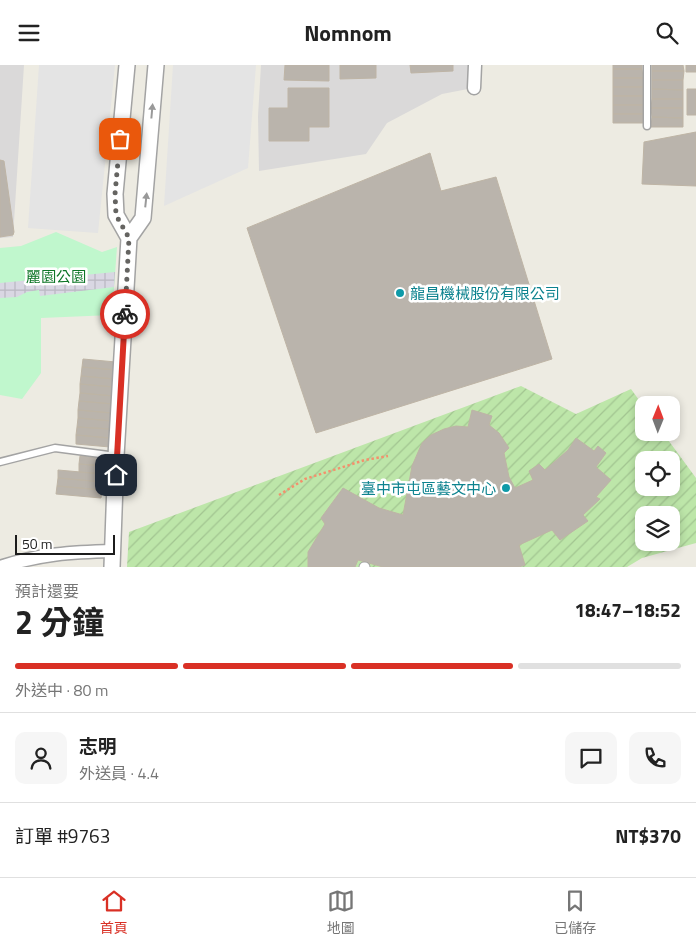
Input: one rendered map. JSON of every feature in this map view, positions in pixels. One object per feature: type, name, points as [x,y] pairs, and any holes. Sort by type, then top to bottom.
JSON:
[{"type":"street","points":[[112,567],[116,455],[129,238],[116,215],[115,194],[127,65]]},
{"type":"street","points":[[129,238],[144,218],[156,65]]},
{"type":"street","points":[[474,88],[475,65]]},
{"type":"street","points":[[0,567],[25,559],[72,551],[113,551]]},
{"type":"lane","points":[[646,126],[647,65]]},
{"type":"lane","points":[[0,462],[55,448],[116,455]]},
{"type":"path","points":[[279,495],[305,479],[365,460],[388,456]]},
{"type":"shaded area","points":[[0,65],[24,65],[13,237],[0,238]]},
{"type":"shaded area","points":[[39,65],[115,65],[98,233],[28,228]]},
{"type":"shaded area","points":[[173,65],[256,65],[248,168],[164,206]]},
{"type":"shaded area","points":[[261,65],[468,65],[468,89],[442,94],[387,123],[366,154],[259,171],[258,116]]},
{"type":"shaded area","points":[[115,272],[114,287],[40,296],[39,290],[27,292],[17,297],[0,298],[0,283]]},
{"type":"green space","name":"麗園公園","points":[[56,232],[102,252],[117,247],[112,315],[41,318],[41,373],[22,399],[0,395],[0,248],[21,246]]},
{"type":"green space","points":[[521,386],[576,414],[631,389],[636,396],[635,441],[669,441],[676,451],[635,451],[635,496],[680,496],[680,456],[696,478],[696,543],[680,547],[680,506],[635,506],[635,551],[667,551],[642,558],[627,567],[127,567],[129,532]]},
{"type":"building","points":[[285,65],[329,65],[329,81],[284,80]]},
{"type":"building","points":[[340,65],[376,65],[376,78],[340,79]]},
{"type":"building","points":[[410,65],[453,65],[453,71],[411,73]]},
{"type":"building","points":[[613,65],[642,65],[642,69],[613,69]]},
{"type":"building","points":[[652,65],[683,65],[684,71],[652,71]]},
{"type":"building","points":[[686,65],[696,65],[696,72],[686,72]]},
{"type":"building","points":[[613,69],[642,69],[643,78],[613,78]]},
{"type":"building","points":[[652,71],[684,71],[683,80],[652,80]]},
{"type":"building","points":[[613,78],[643,78],[643,87],[613,87]]},
{"type":"building","points":[[652,80],[683,80],[683,90],[652,89]]},
{"type":"building","points":[[613,87],[643,87],[643,96],[613,96]]},
{"type":"building","points":[[288,88],[329,88],[329,127],[309,127],[309,141],[269,141],[269,108],[288,108]]},
{"type":"building","points":[[652,89],[683,90],[683,99],[652,99]]},
{"type":"building","points":[[687,89],[696,89],[696,115],[687,115]]},
{"type":"building","points":[[613,96],[643,96],[643,105],[613,105]]},
{"type":"building","points":[[652,99],[683,99],[683,108],[651,108]]},
{"type":"building","points":[[613,105],[643,105],[643,114],[613,114]]},
{"type":"building","points":[[651,108],[683,108],[683,118],[652,117]]},
{"type":"building","points":[[613,114],[643,114],[643,123],[613,123]]},
{"type":"building","points":[[652,117],[683,118],[683,127],[651,127]]},
{"type":"building","points":[[696,132],[696,186],[642,184],[644,142]]},
{"type":"building","name":"龍昌機械股份有限公司","points":[[430,153],[441,191],[496,177],[552,359],[316,433],[247,228]]},
{"type":"building","points":[[0,160],[4,161],[14,232],[13,235],[0,237]]},
{"type":"building","points":[[83,359],[116,362],[116,370],[82,367]]},
{"type":"building","points":[[82,367],[116,370],[115,379],[81,376]]},
{"type":"building","points":[[81,376],[115,379],[114,387],[80,384]]},
{"type":"building","points":[[80,384],[114,387],[114,396],[80,393]]},
{"type":"building","points":[[80,393],[114,396],[113,404],[79,401]]},
{"type":"building","points":[[79,401],[113,404],[112,413],[78,410]]},
{"type":"building","points":[[78,410],[112,413],[112,421],[78,418]]},
{"type":"building","name":"臺中市屯區藝文中心","points":[[472,410],[492,416],[489,425],[499,433],[509,448],[504,453],[509,477],[515,488],[533,480],[529,471],[539,464],[545,470],[568,450],[576,438],[594,451],[598,446],[606,453],[596,467],[611,480],[596,497],[600,499],[583,515],[588,521],[560,540],[552,530],[519,545],[525,565],[519,567],[383,567],[358,560],[355,567],[308,567],[308,552],[325,524],[321,518],[343,488],[379,508],[403,515],[412,466],[422,443],[431,435],[444,429],[456,426],[468,427]]},
{"type":"building","points":[[78,418],[112,421],[111,429],[77,427]]},
{"type":"building","points":[[77,427],[111,429],[110,438],[76,435]]},
{"type":"building","points":[[76,435],[110,438],[110,447],[76,444]]},
{"type":"building","points":[[80,456],[105,458],[104,466],[79,464]]},
{"type":"building","points":[[79,464],[104,466],[103,474],[79,472]]},
{"type":"building","points":[[58,470],[103,474],[103,482],[58,478]]},
{"type":"building","points":[[58,478],[103,482],[102,490],[57,486]]},
{"type":"building","points":[[57,486],[102,490],[101,498],[56,494]]},
{"type":"way so far","points":[[120,139],[115,194],[116,215],[129,238],[125,314]]},
{"type":"place","name":"龍昌機械股份有限公司","points":[[400,293]]},
{"type":"place","name":"臺中市屯區藝文中心","points":[[506,488]]},
{"type":"route","points":[[116,475],[125,314]]}]
